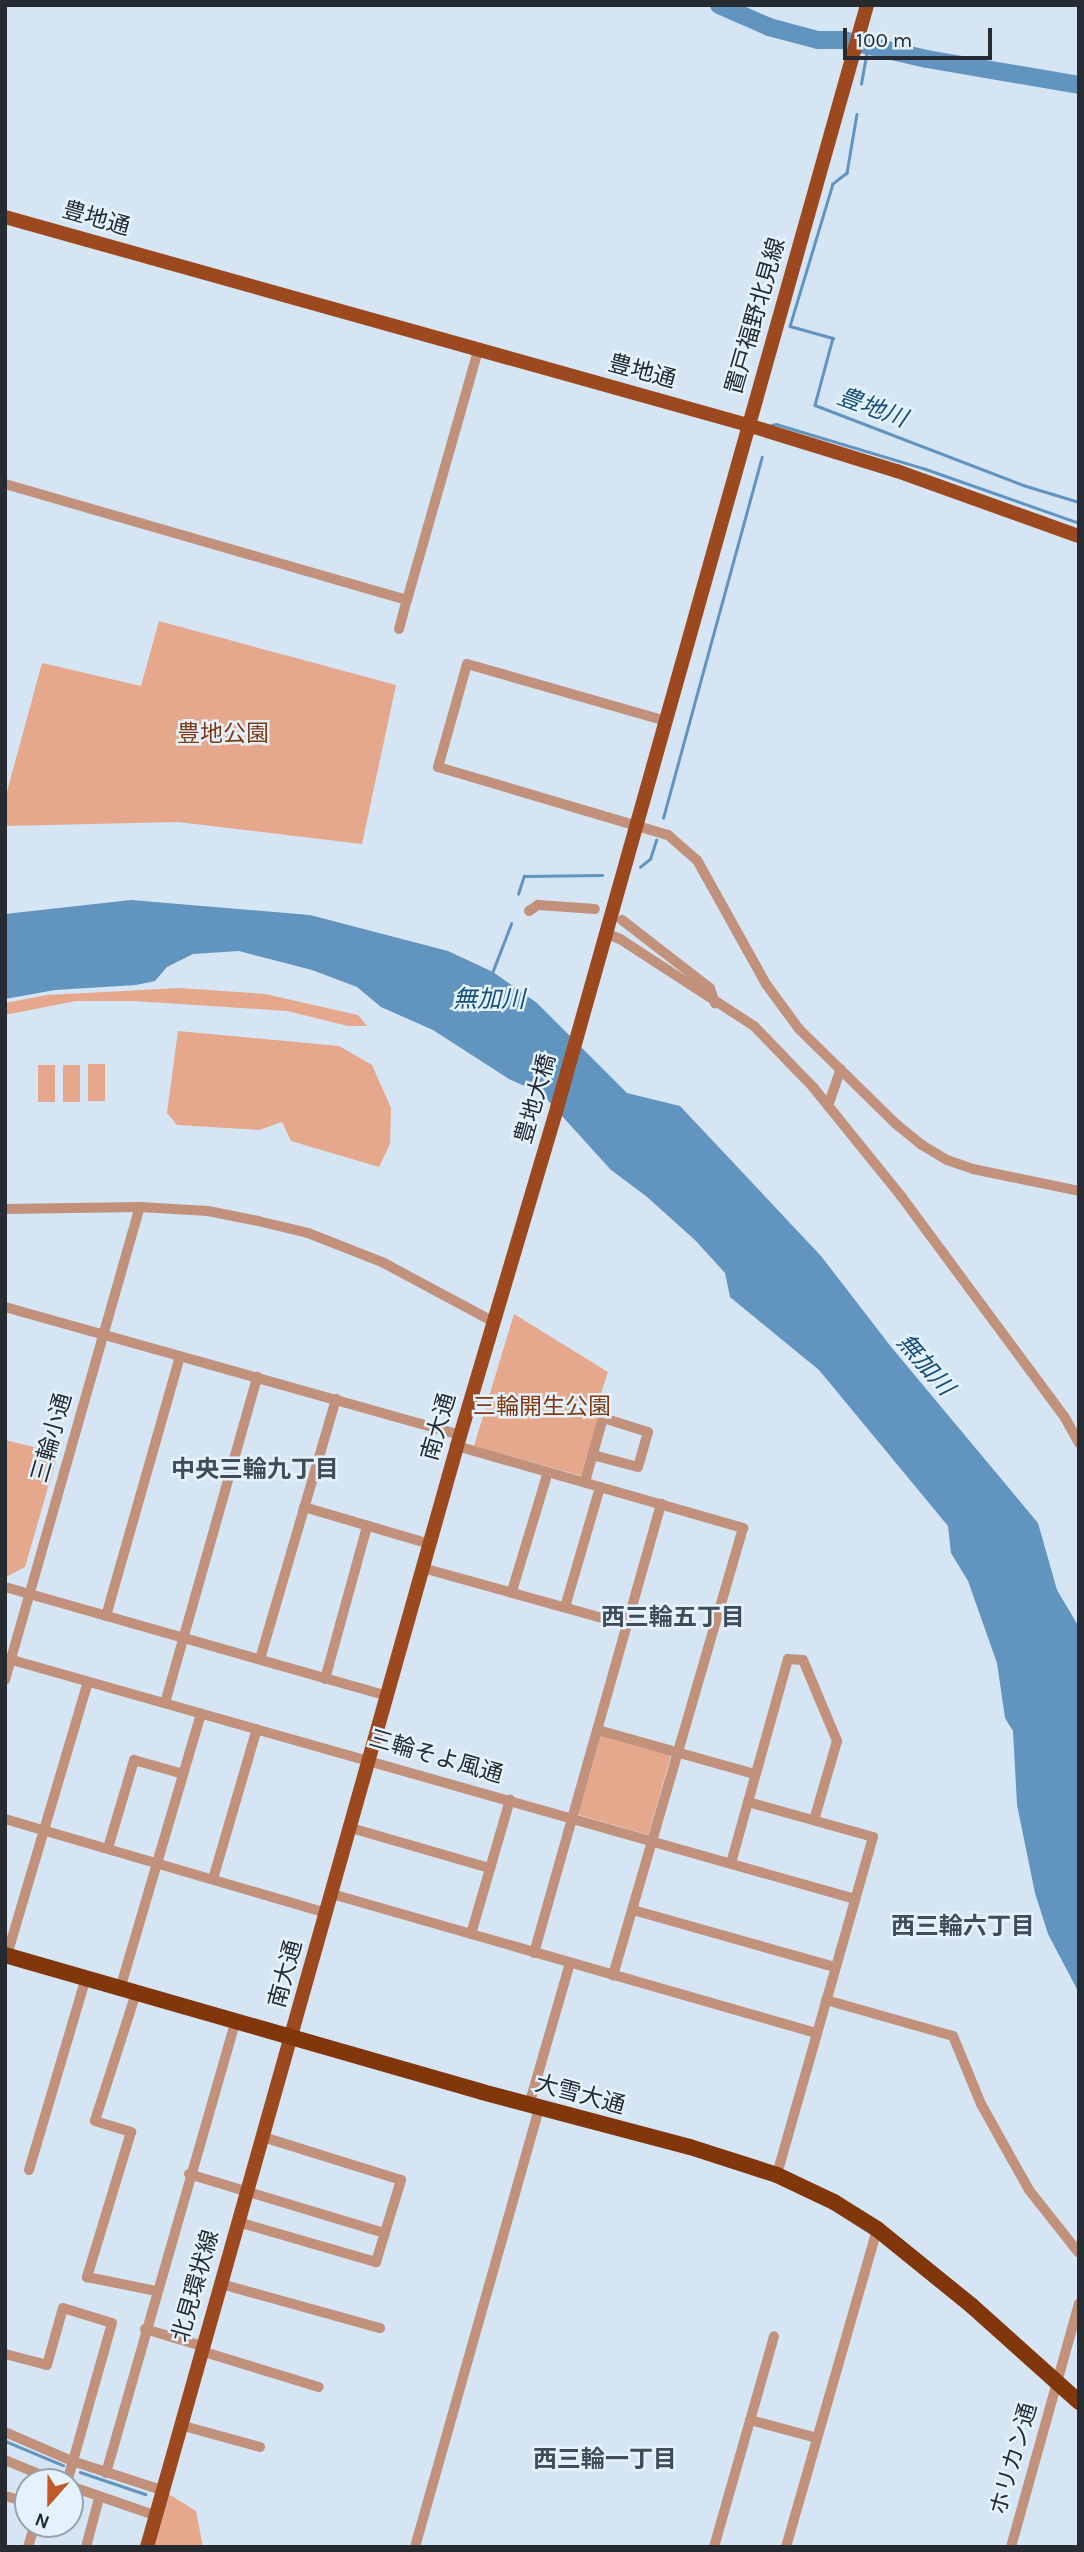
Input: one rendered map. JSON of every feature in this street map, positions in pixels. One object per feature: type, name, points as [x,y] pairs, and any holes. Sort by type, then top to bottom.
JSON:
[{"type":"highway","name":"大雪大通","points":[[6,1955],[534,2107],[690,2147],[777,2175],[834,2202],[877,2229],[972,2306],[1079,2402]]},
{"type":"main road","name":"置戸福野北見線","points":[[866,9],[748,425],[897,471],[1079,536]]},
{"type":"main road","name":"豊地通","points":[[5,217],[748,425]]},
{"type":"main road","points":[[604,939],[748,425]]},
{"type":"main road","name":"豊地大橋","points":[[494,1322],[604,939]]},
{"type":"main road","name":"南大通","points":[[292,2039],[494,1322]]},
{"type":"main road","name":"北見環状線","points":[[147,2547],[292,2039]]},
{"type":"street","points":[[399,628],[478,350]]},
{"type":"street","points":[[5,484],[407,600]]},
{"type":"street","points":[[666,721],[467,664],[438,767],[668,835],[697,859],[766,984],[799,1029],[896,1124],[922,1145],[947,1160],[973,1169],[1079,1191]]},
{"type":"street","points":[[529,911],[538,905],[595,909]]},
{"type":"street","points":[[622,919],[710,988],[715,1003]]},
{"type":"street","points":[[604,939],[620,939],[754,1026],[828,1106],[950,1262],[1064,1416],[1079,1443]]},
{"type":"street","points":[[828,1106],[842,1069]]},
{"type":"street","points":[[5,1209],[140,1207],[208,1211],[308,1233],[382,1262],[494,1322]]},
{"type":"street","name":"三輪小通","points":[[5,1680],[8,1659],[30,1594],[140,1207]]},
{"type":"street","points":[[5,1307],[336,1399],[548,1472],[743,1528],[614,1976]]},
{"type":"street","points":[[106,1616],[180,1356]]},
{"type":"street","points":[[165,1703],[257,1377]]},
{"type":"street","points":[[260,1659],[336,1399]]},
{"type":"street","points":[[585,1482],[603,1418],[648,1432],[638,1467],[593,1455]]},
{"type":"street","points":[[512,1591],[548,1472]]},
{"type":"street","points":[[565,1607],[600,1487]]},
{"type":"street","points":[[534,1953],[661,1504]]},
{"type":"street","points":[[304,1507],[430,1544]]},
{"type":"street","points":[[325,1679],[367,1526]]},
{"type":"street","points":[[423,1567],[627,1625]]},
{"type":"street","points":[[5,1587],[388,1696]]},
{"type":"street","name":"三輪そよ風通","points":[[8,1659],[855,1899]]},
{"type":"street","points":[[732,1863],[788,1660],[803,1660],[837,1741],[814,1820]]},
{"type":"street","points":[[6,1955],[88,1682]]},
{"type":"street","points":[[156,2291],[87,2277],[131,2132],[95,2121],[157,1863],[201,1714]]},
{"type":"street","points":[[213,1879],[257,1729]]},
{"type":"street","points":[[598,1730],[755,1774]]},
{"type":"street","points":[[108,1848],[134,1760],[183,1774]]},
{"type":"street","points":[[471,1934],[510,1800]]},
{"type":"street","points":[[748,1802],[873,1837],[777,2175]]},
{"type":"street","points":[[5,1819],[327,1913]]},
{"type":"street","points":[[351,1828],[490,1868]]},
{"type":"street","points":[[332,1894],[816,2033]]},
{"type":"street","points":[[632,1910],[835,1968]]},
{"type":"street","points":[[415,2547],[534,2107],[570,1963]]},
{"type":"street","points":[[29,2170],[86,1978]]},
{"type":"street","points":[[826,2000],[953,2036],[981,2105],[1029,2190],[1079,2253]]},
{"type":"street","points":[[106,2473],[234,2022]]},
{"type":"street","points":[[238,2222],[376,2262],[401,2180],[262,2137]]},
{"type":"street","points":[[190,2174],[384,2233]]},
{"type":"street","points":[[786,2547],[877,2229]]},
{"type":"street","points":[[220,2284],[380,2328]]},
{"type":"street","name":"ホリカン通","points":[[1011,2547],[1079,2303]]},
{"type":"street","points":[[5,2354],[47,2365],[64,2308],[112,2323],[70,2468]]},
{"type":"street","points":[[145,2329],[319,2386]]},
{"type":"street","points":[[714,2547],[774,2336]]},
{"type":"street","points":[[750,2420],[817,2438]]},
{"type":"street","points":[[180,2425],[260,2448]]},
{"type":"street","points":[[5,2432],[72,2461],[162,2490]]},
{"type":"street","points":[[5,2460],[23,2468]]},
{"type":"street","points":[[84,2492],[154,2515]]},
{"type":"street","points":[[86,2547],[99,2498]]},
{"type":"green space","name":"豊地公園","points":[[159,621],[396,685],[362,844],[178,822],[5,826],[5,799],[42,663],[141,686]]},
{"type":"green space","points":[[180,988],[265,994],[358,1015],[367,1026],[348,1026],[287,1011],[134,1001],[76,1001],[5,1015],[5,1003],[47,995]]},
{"type":"green space","points":[[178,1031],[339,1046],[372,1065],[391,1108],[390,1144],[379,1167],[291,1141],[282,1122],[259,1130],[177,1125],[167,1113]]},
{"type":"green space","points":[[88,1064],[105,1064],[105,1101],[88,1101]]},
{"type":"green space","points":[[38,1065],[55,1065],[55,1102],[38,1102]]},
{"type":"green space","points":[[63,1065],[80,1065],[80,1102],[63,1102]]},
{"type":"green space","name":"三輪開生公園","points":[[514,1314],[608,1372],[595,1412],[598,1420],[582,1476],[474,1446]]},
{"type":"green space","points":[[5,1440],[58,1453],[25,1567],[6,1577]]},
{"type":"green space","points":[[601,1735],[671,1755],[648,1835],[578,1815]]},
{"type":"green space","points":[[162,2490],[196,2511],[203,2547],[152,2547]]},
{"type":"water","name":"無加川","points":[[131,900],[310,915],[448,951],[493,972],[537,1003],[627,1093],[680,1106],[821,1256],[892,1348],[1038,1523],[1057,1590],[1079,1627],[1079,1993],[1048,1934],[1035,1893],[1017,1805],[1013,1731],[1005,1718],[997,1663],[968,1581],[951,1553],[948,1526],[819,1370],[730,1297],[725,1273],[696,1241],[646,1196],[611,1170],[542,1094],[509,1079],[433,1030],[381,1007],[357,987],[312,970],[239,951],[193,954],[167,967],[155,981],[136,985],[55,990],[5,999],[5,914]]},
{"type":"waterway","points":[[719,5],[769,27],[818,40],[843,40],[927,59],[1079,85]]},
{"type":"waterway","name":"豊地川","points":[[861,84],[868,45]]},
{"type":"waterway","name":"豊地川","points":[[857,114],[847,173],[833,184],[790,326],[833,338],[815,405],[1023,485],[1079,502]]},
{"type":"waterway","points":[[772,425],[923,468],[1079,523]]},
{"type":"waterway","points":[[663,818],[762,457]]},
{"type":"waterway","points":[[640,867],[650,859],[656,840]]},
{"type":"waterway","points":[[518,894],[524,876],[602,875]]},
{"type":"waterway","points":[[492,973],[511,924]]},
{"type":"waterway","points":[[5,2441],[63,2465]]},
{"type":"waterway","points":[[84,2473],[145,2494]]},
{"type":"district","name":"中央三輪九丁目","points":[[255,1470]]},
{"type":"district","name":"西三輪五丁目","points":[[673,1618]]},
{"type":"district","name":"西三輪六丁目","points":[[963,1927]]},
{"type":"district","name":"西三輪一丁目","points":[[605,2460]]}]
